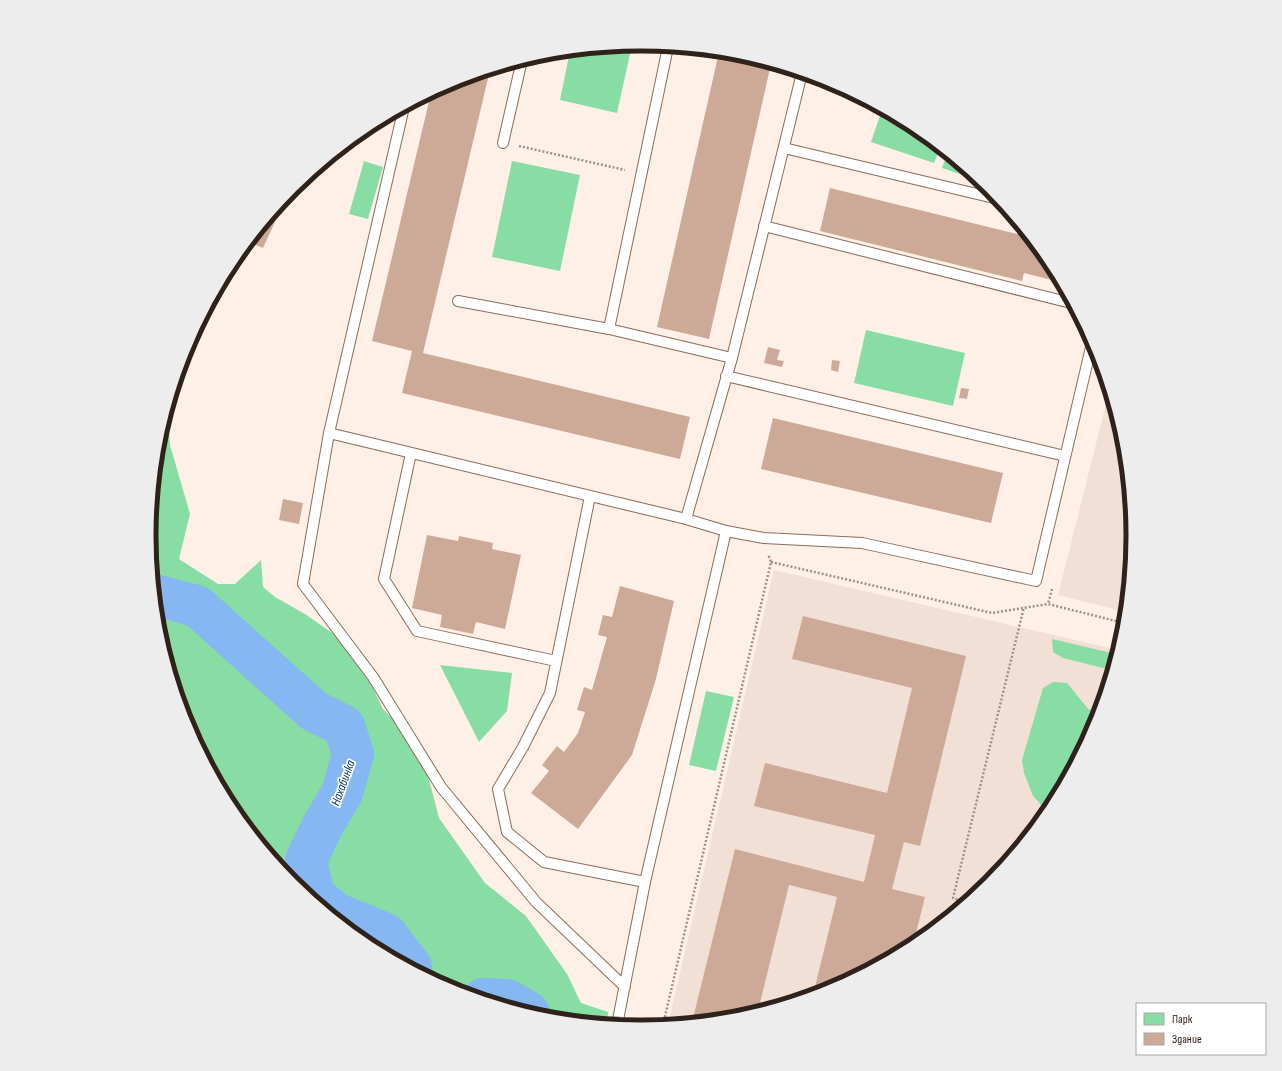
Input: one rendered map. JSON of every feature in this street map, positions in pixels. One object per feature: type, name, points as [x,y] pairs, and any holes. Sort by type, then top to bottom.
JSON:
[{"type":"lane","points":[[609,329],[667,52]]},
{"type":"lane","points":[[503,143],[520,67]]},
{"type":"lane","points":[[686,519],[732,358],[801,78]]},
{"type":"lane","points":[[402,114],[329,433],[303,584],[373,677],[441,787],[536,902],[625,987]]},
{"type":"lane","points":[[784,148],[987,196]]},
{"type":"lane","points":[[764,226],[1066,302]]},
{"type":"lane","points":[[458,301],[609,329],[732,358]]},
{"type":"lane","points":[[329,433],[686,519],[726,531],[764,538],[862,543],[1036,581],[1090,352]]},
{"type":"lane","points":[[726,376],[1065,456]]},
{"type":"lane","points":[[411,453],[384,579],[417,631],[556,661]]},
{"type":"lane","points":[[590,496],[550,693],[523,747],[498,789],[507,832],[544,862],[645,882]]},
{"type":"lane","points":[[618,1019],[645,882],[726,531]]},
{"type":"path","points":[[503,143],[642,173]]},
{"type":"path","points":[[664,1019],[771,562],[764,538]]},
{"type":"path","points":[[771,562],[992,612],[1048,604],[1117,621]]},
{"type":"path","points":[[1048,604],[1054,581]]},
{"type":"path","points":[[960,900],[953,898],[1024,607]]},
{"type":"shaded area","points":[[1107,402],[1116,441],[1121,472],[1126,536],[1119,611],[1058,595]]},
{"type":"shaded area","points":[[774,570],[1112,649],[1100,691],[1089,721],[1061,778],[1044,805],[1005,855],[984,878],[960,900],[936,920],[883,955],[826,983],[797,994],[736,1011],[669,1019]]},
{"type":"green space","points":[[631,51],[617,113],[560,100],[569,56]]},
{"type":"green space","points":[[880,115],[938,153],[934,163],[871,142]]},
{"type":"green space","points":[[945,159],[965,176],[942,168]]},
{"type":"green space","points":[[364,161],[383,167],[368,219],[349,214]]},
{"type":"green space","points":[[512,161],[580,175],[560,271],[492,257]]},
{"type":"green space","points":[[866,330],[965,353],[953,406],[854,383]]},
{"type":"green space","points":[[169,428],[170,445],[190,514],[179,559],[218,584],[235,584],[261,560],[263,587],[275,597],[305,614],[341,639],[367,676],[383,709],[407,734],[425,764],[439,818],[485,883],[526,916],[567,974],[581,1003],[608,1012],[607,1019],[578,1016],[546,1011],[516,1003],[485,994],[456,983],[399,955],[346,920],[298,878],[277,855],[238,805],[206,750],[193,721],[173,661],[166,630],[161,599],[156,536],[161,472]]},
{"type":"green space","points":[[1052,639],[1111,653],[1107,669],[1063,658],[1053,652]]},
{"type":"green space","points":[[440,665],[512,673],[507,711],[479,742]]},
{"type":"green space","points":[[1053,682],[1067,683],[1089,710],[1094,708],[1076,750],[1061,778],[1043,807],[1033,796],[1024,773],[1022,760],[1043,688]]},
{"type":"green space","points":[[706,691],[734,697],[716,771],[689,765]]},
{"type":"building","points":[[718,57],[736,60],[770,69],[709,339],[657,327]]},
{"type":"building","points":[[489,76],[423,353],[690,417],[680,459],[402,393],[412,351],[372,341],[429,100]]},
{"type":"building","points":[[830,188],[1020,235],[1053,280],[1024,273],[1022,281],[820,231]]},
{"type":"building","points":[[278,214],[263,248],[254,244]]},
{"type":"building","points":[[768,347],[780,350],[777,360],[784,361],[782,367],[764,363]]},
{"type":"building","points":[[832,360],[840,361],[838,372],[831,370]]},
{"type":"building","points":[[961,388],[969,389],[967,399],[959,398]]},
{"type":"building","points":[[773,418],[1003,473],[991,523],[761,469]]},
{"type":"building","points":[[283,499],[303,503],[299,524],[279,520]]},
{"type":"building","points":[[427,535],[458,541],[459,536],[493,543],[492,549],[521,555],[505,629],[476,622],[473,634],[440,627],[442,615],[412,608]]},
{"type":"building","points":[[620,586],[674,601],[656,679],[632,755],[578,829],[531,793],[549,771],[542,765],[557,746],[564,752],[578,733],[585,712],[577,710],[584,687],[592,690],[607,637],[598,635],[603,615],[612,617]]},
{"type":"building","points":[[803,616],[966,656],[920,846],[904,842],[892,889],[925,897],[916,934],[883,955],[855,970],[815,987],[837,897],[789,885],[760,1005],[736,1011],[693,1017],[735,849],[864,882],[875,835],[754,806],[765,763],[887,793],[912,688],[792,659]]},
{"type":"waterway","name":"Нахабинка","points":[[161,597],[197,606],[314,711],[344,726],[353,754],[342,793],[324,823],[306,860],[313,892]]},
{"type":"waterway","name":"Нахабинка","points":[[341,915],[386,934],[404,958]]}]
